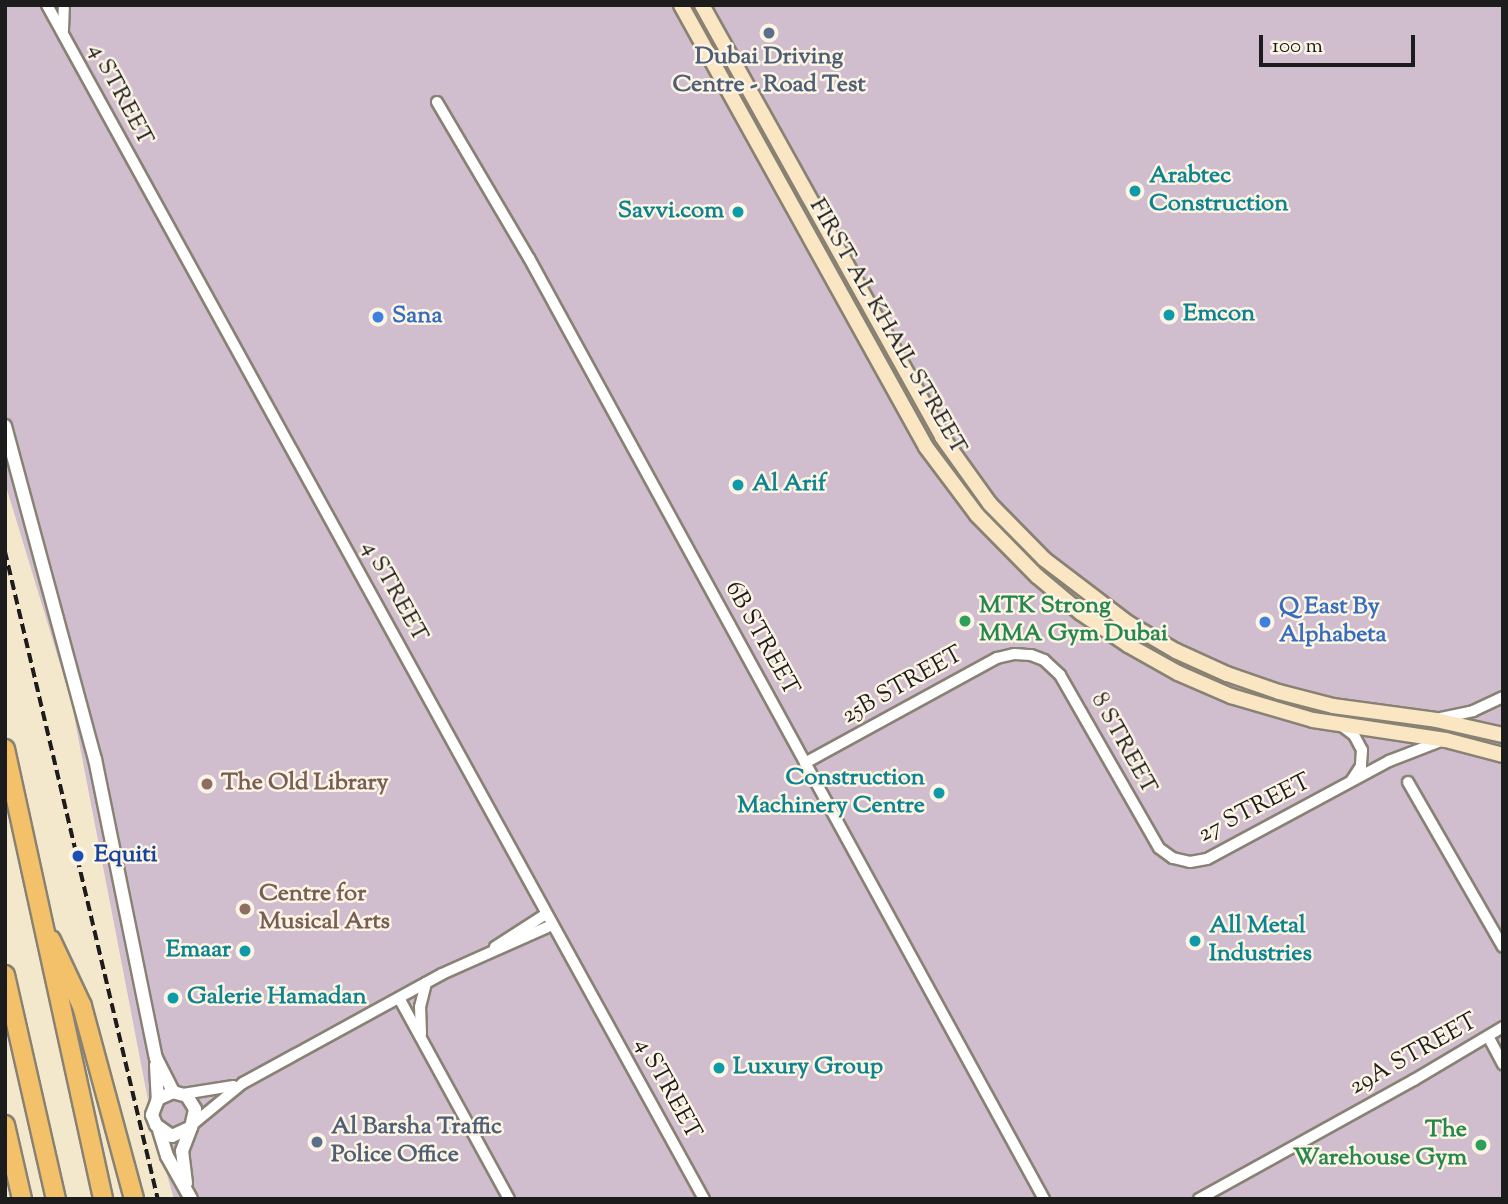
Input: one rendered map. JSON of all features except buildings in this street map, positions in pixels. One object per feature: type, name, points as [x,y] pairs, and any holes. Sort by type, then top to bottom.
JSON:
[{"type":"highway","points":[[5,749],[103,1199]]},
{"type":"highway","points":[[42,926],[64,965],[82,1006],[134,1199]]},
{"type":"highway","points":[[5,975],[56,1199]]},
{"type":"highway","points":[[5,1125],[22,1199]]},
{"type":"main road","name":"FIRST AL KHAIL STREET","points":[[681,5],[912,423],[948,478],[996,536],[1081,613],[1153,660],[1249,702],[1341,726],[1446,740],[1503,755]]},
{"type":"main road","name":"FIRST AL KHAIL STREET","points":[[702,5],[924,408],[973,482],[1025,541],[1105,607],[1152,637],[1201,663],[1253,684],[1306,699],[1503,735]]},
{"type":"street","name":"4 STREET","points":[[47,5],[704,1199]]},
{"type":"street","points":[[63,34],[64,5]]},
{"type":"street","name":"6B STREET","points":[[437,102],[529,258],[1044,1199]]},
{"type":"street","points":[[5,426],[95,759],[156,1058],[158,1099],[152,1115],[167,1156],[190,1196]]},
{"type":"street","name":"25B STREET","points":[[804,763],[989,662],[1024,653]]},
{"type":"street","name":"8 STREET","points":[[1024,653],[1044,660],[1060,675],[1153,841],[1165,854],[1181,861]]},
{"type":"street","points":[[1427,719],[1473,711],[1503,697]]},
{"type":"street","name":"27 STREET","points":[[1341,726],[1354,735],[1362,750],[1361,766],[1346,785]]},
{"type":"street","name":"27 STREET","points":[[1181,861],[1207,859],[1403,754],[1446,740]]},
{"type":"street","points":[[1408,782],[1503,947]]},
{"type":"street","points":[[495,948],[546,914]]},
{"type":"street","points":[[159,1130],[172,1136],[192,1126],[243,1083],[426,983],[495,948],[552,925]]},
{"type":"street","points":[[423,1043],[419,1016],[426,983]]},
{"type":"street","points":[[399,998],[509,1199]]},
{"type":"street","name":"29A STREET","points":[[1199,1199],[1489,1038],[1503,1027]]},
{"type":"street","points":[[1489,1038],[1503,1064]]},
{"type":"street","points":[[156,1058],[178,1093],[191,1100],[195,1109],[181,1160],[190,1196]]},
{"type":"street","points":[[158,1099],[178,1093],[243,1083]]},
{"type":"shaded area","points":[[5,5],[1503,5],[1503,1199],[174,1199],[153,1126],[71,700],[5,483]]},
{"type":"railway","points":[[5,551],[158,1199]]},
{"type":"place","name":"Dubai Driving Centre - Road Test","points":[[769,33]]},
{"type":"place","name":"Arabtec Construction","points":[[1135,191]]},
{"type":"place","name":"Savvi.com","points":[[738,212]]},
{"type":"place","name":"Emcon","points":[[1169,315]]},
{"type":"place","name":"Sana","points":[[378,317]]},
{"type":"place","name":"Al Arif","points":[[738,485]]},
{"type":"place","name":"MTK Strong MMA Gym Dubai","points":[[965,621]]},
{"type":"place","name":"Q East By Alphabeta","points":[[1265,622]]},
{"type":"place","name":"The Old Library","points":[[207,784]]},
{"type":"place","name":"Construction Machinery Centre","points":[[939,793]]},
{"type":"place","name":"Equiti","points":[[78,856]]},
{"type":"place","name":"Centre for Musical Arts","points":[[245,909]]},
{"type":"place","name":"All Metal Industries","points":[[1195,941]]},
{"type":"place","name":"Emaar","points":[[245,951]]},
{"type":"place","name":"Galerie Hamadan","points":[[173,998]]},
{"type":"place","name":"Luxury Group","points":[[719,1068]]},
{"type":"place","name":"Al Barsha Traffic Police Office","points":[[317,1142]]},
{"type":"place","name":"The Warehouse Gym","points":[[1481,1145]]}]
